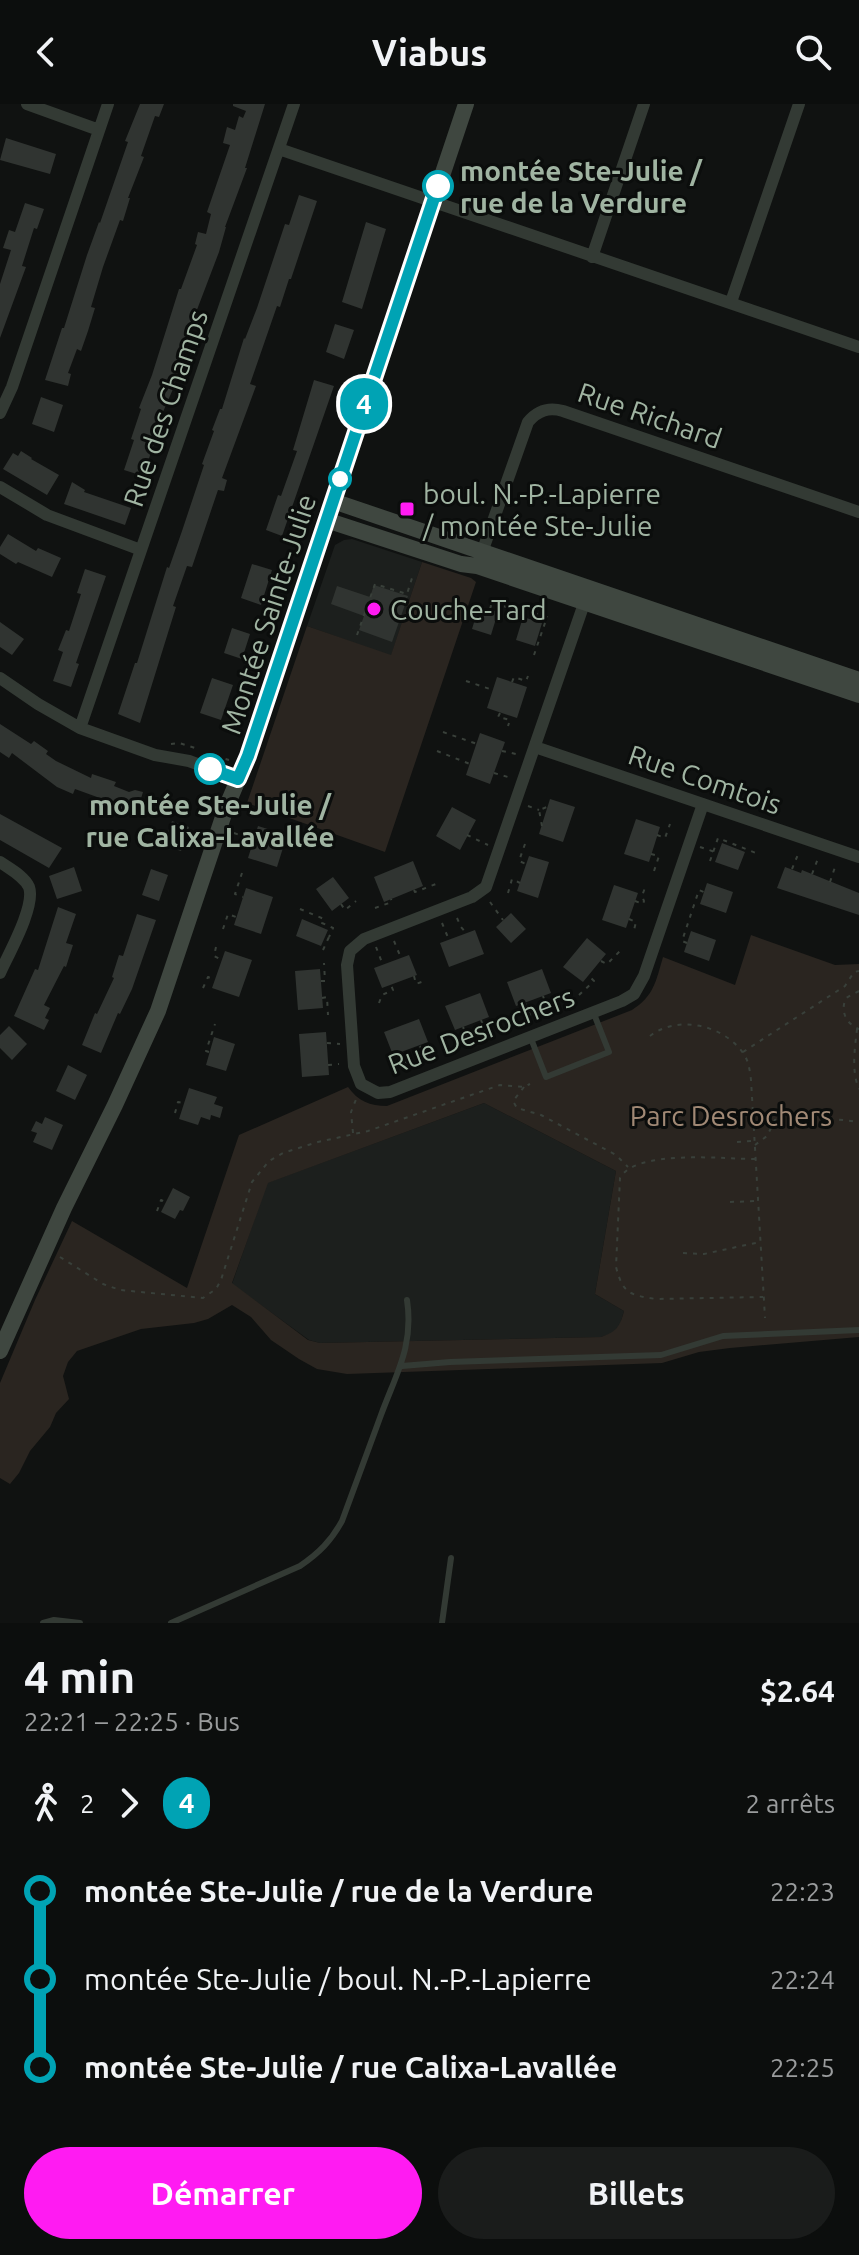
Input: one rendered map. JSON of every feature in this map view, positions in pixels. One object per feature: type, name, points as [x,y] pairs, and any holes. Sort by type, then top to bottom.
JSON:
[{"type":"main road","name":"Montée Sainte-Julie","points":[[0,1351],[164,995],[248,756],[466,104]]},
{"type":"main road","points":[[333,501],[466,545],[480,560],[859,680]]},
{"type":"main road","points":[[326,520],[461,564],[480,560]]},
{"type":"main road","points":[[586,595],[859,695]]},
{"type":"street","points":[[27,104],[99,130]]},
{"type":"street","points":[[0,413],[12,387],[108,104]]},
{"type":"street","name":"Rue des Champs","points":[[80,728],[294,104]]},
{"type":"street","points":[[592,257],[644,104]]},
{"type":"street","points":[[731,302],[799,104]]},
{"type":"street","points":[[279,149],[859,347]]},
{"type":"street","name":"Rue Richard","points":[[480,560],[528,422],[538,413],[550,409],[859,512]]},
{"type":"street","points":[[0,487],[54,518],[141,550]]},
{"type":"street","name":"Rue Desrochers","points":[[586,595],[486,887],[472,897],[359,941],[350,951],[347,963],[355,1073],[361,1084],[372,1091],[390,1092],[629,998],[642,983],[703,804]]},
{"type":"street","points":[[0,678],[80,728],[238,779]]},
{"type":"street","name":"Rue Comtois","points":[[535,747],[859,857]]},
{"type":"street","points":[[0,862],[24,880],[30,894],[25,915],[0,973]]},
{"type":"lane","points":[[530,1036],[546,1077],[609,1052],[593,1012]]},
{"type":"lane","points":[[171,1623],[300,1566],[332,1538],[342,1521],[402,1366],[409,1322],[407,1300]]},
{"type":"lane","points":[[402,1366],[661,1355],[723,1336],[859,1330]]},
{"type":"lane","points":[[442,1623],[451,1558]]},
{"type":"lane","points":[[43,1623],[54,1620],[80,1623]]},
{"type":"path","points":[[357,635],[374,583],[407,594],[412,578]]},
{"type":"path","points":[[531,619],[539,599]]},
{"type":"path","points":[[490,609],[492,602],[509,608]]},
{"type":"path","points":[[534,613],[547,617],[534,655]]},
{"type":"path","points":[[512,682],[514,677],[526,681],[528,676]]},
{"type":"path","points":[[466,681],[493,690]]},
{"type":"path","points":[[500,713],[498,717],[510,720],[508,726]]},
{"type":"path","points":[[443,732],[477,744]]},
{"type":"path","points":[[437,751],[470,764]]},
{"type":"path","points":[[502,751],[520,755]]},
{"type":"path","points":[[494,773],[512,779]]},
{"type":"path","points":[[542,826],[539,810],[547,807]]},
{"type":"path","points":[[657,835],[665,838],[670,824]]},
{"type":"path","points":[[234,833],[254,840]]},
{"type":"path","points":[[467,835],[490,846]]},
{"type":"path","points":[[710,861],[718,838],[756,853]]},
{"type":"path","points":[[525,844],[519,861],[526,864]]},
{"type":"path","points":[[700,847],[718,853]]},
{"type":"path","points":[[792,869],[801,848]]},
{"type":"path","points":[[651,854],[659,856],[654,871]]},
{"type":"path","points":[[812,874],[820,854]]},
{"type":"path","points":[[830,882],[837,860]]},
{"type":"path","points":[[242,873],[235,894],[243,897]]},
{"type":"path","points":[[508,893],[512,879],[520,883]]},
{"type":"path","points":[[414,890],[436,884]]},
{"type":"path","points":[[635,901],[643,904],[646,885]]},
{"type":"path","points":[[687,943],[682,941],[690,915],[699,890],[704,892]]},
{"type":"path","points":[[375,908],[392,902],[391,899]]},
{"type":"path","points":[[341,904],[345,910],[356,901]]},
{"type":"path","points":[[300,909],[324,919],[322,923],[333,928],[323,950]]},
{"type":"path","points":[[223,929],[228,914],[236,917]]},
{"type":"path","points":[[629,919],[636,922],[633,934]]},
{"type":"path","points":[[216,947],[214,956],[222,960]]},
{"type":"path","points":[[601,961],[607,964],[620,951]]},
{"type":"path","points":[[321,981],[325,981],[324,963]]},
{"type":"path","points":[[742,1053],[845,986],[854,972],[859,971]]},
{"type":"path","points":[[414,976],[416,984],[427,980]]},
{"type":"path","points":[[579,995],[594,981],[589,976]]},
{"type":"path","points":[[203,988],[208,977],[215,980]]},
{"type":"path","points":[[379,1003],[382,995],[393,990],[391,985]]},
{"type":"path","points":[[859,991],[846,998],[843,1004],[848,1023],[858,1029],[855,1051],[859,1089]]},
{"type":"path","points":[[322,998],[327,997],[328,1015]]},
{"type":"path","points":[[650,1036],[674,1024],[688,1023],[714,1031],[742,1053],[749,1068],[765,1318]]},
{"type":"path","points":[[209,1052],[206,1051],[215,1024]]},
{"type":"path","points":[[327,1043],[342,1044]]},
{"type":"path","points":[[328,1065],[343,1063]]},
{"type":"path","points":[[530,1084],[513,1101],[517,1108],[541,1115],[616,1155],[628,1168]]},
{"type":"path","points":[[45,1249],[103,1284],[120,1290],[203,1298],[216,1289],[221,1280],[252,1182],[269,1161],[283,1153],[368,1131],[500,1085],[524,1087]]},
{"type":"path","points":[[353,1134],[351,1112],[358,1095]]},
{"type":"path","points":[[175,1113],[178,1102],[184,1103]]},
{"type":"path","points":[[754,1146],[767,1136],[777,1116],[783,1113],[859,1122]]},
{"type":"path","points":[[737,1142],[754,1140]]},
{"type":"path","points":[[731,1154],[731,1159]]},
{"type":"path","points":[[755,1159],[650,1159],[628,1168],[620,1178],[616,1267],[619,1280],[628,1292],[635,1295],[656,1299],[763,1297]]},
{"type":"path","points":[[157,1211],[161,1200],[166,1202]]},
{"type":"path","points":[[730,1202],[757,1201]]},
{"type":"path","points":[[683,1253],[704,1254],[760,1242]]},
{"type":"shaded area","points":[[352,539],[422,562],[391,656],[307,626],[335,545]]},
{"type":"shaded area","points":[[484,1103],[616,1171],[595,1294],[624,1311],[620,1325],[613,1333],[601,1337],[320,1343],[309,1340],[232,1284],[267,1183]]},
{"type":"green space","points":[[422,562],[476,582],[385,852],[247,803],[307,626],[391,655]]},
{"type":"green space","name":"Parc Desrochers","points":[[751,935],[835,965],[859,964],[859,1337],[699,1352],[662,1363],[347,1374],[317,1369],[299,1359],[271,1340],[251,1317],[232,1305],[208,1319],[141,1329],[77,1351],[68,1362],[63,1376],[69,1399],[56,1413],[50,1427],[30,1451],[10,1484],[0,1478],[0,1383],[72,1221],[187,1288],[239,1135],[348,1087],[365,1102],[387,1106],[632,1010],[650,993],[663,957],[735,985]],"holes":[[[484,1103],[616,1171],[595,1294],[624,1311],[617,1328],[601,1337],[320,1343],[308,1340],[232,1283],[268,1183]]]},
{"type":"building","points":[[140,104],[164,104],[159,117],[155,116],[123,221],[120,220],[103,267],[91,307],[95,308],[88,331],[68,373],[71,374],[68,386],[45,380],[128,142],[125,141]]},
{"type":"building","points":[[233,104],[265,104],[247,168],[195,315],[173,389],[156,428],[159,429],[143,476],[124,470],[134,440],[131,439],[179,289],[197,245],[198,232],[206,234],[211,214],[207,212],[230,145],[223,143],[227,127],[235,130],[239,116],[243,118],[246,111]]},
{"type":"building","points":[[6,138],[56,154],[50,174],[0,160]]},
{"type":"building","points":[[299,195],[317,201],[291,279],[280,307],[277,306],[250,384],[256,386],[222,478],[227,480],[224,491],[218,490],[192,567],[187,566],[173,606],[176,607],[140,723],[118,714],[182,531],[244,338],[285,224],[289,225]]},
{"type":"building","points":[[25,203],[44,209],[37,229],[34,228],[22,266],[26,267],[0,338],[0,284],[11,250],[3,248],[9,230],[15,232]]},
{"type":"building","points":[[366,222],[386,229],[362,309],[342,302]]},
{"type":"building","points":[[335,324],[354,330],[344,359],[326,352]]},
{"type":"building","points":[[314,380],[334,386],[282,536],[266,530],[297,451],[293,450]]},
{"type":"building","points":[[41,397],[63,405],[54,432],[32,424]]},
{"type":"building","points":[[21,451],[59,475],[47,495],[3,469],[13,453],[18,456]]},
{"type":"building","points":[[72,482],[84,492],[131,508],[125,525],[64,504]]},
{"type":"building","points":[[8,534],[36,551],[38,548],[61,558],[52,577],[18,562],[16,564],[0,554],[0,547]]},
{"type":"building","points":[[252,564],[272,570],[261,605],[241,598]]},
{"type":"building","points":[[85,569],[106,576],[76,663],[79,664],[71,687],[53,681],[63,652],[58,650],[66,630],[69,631]]},
{"type":"building","points":[[374,585],[408,596],[392,642],[359,630],[364,616],[331,604],[337,586],[370,597]]},
{"type":"building","points":[[479,606],[498,612],[491,635],[472,629]]},
{"type":"building","points":[[523,617],[542,623],[535,646],[516,640]]},
{"type":"building","points":[[0,622],[24,639],[12,655],[0,647]]},
{"type":"building","points":[[232,628],[250,634],[242,659],[224,653]]},
{"type":"building","points":[[497,677],[527,687],[517,718],[487,708]]},
{"type":"building","points":[[212,678],[233,685],[221,720],[200,713]]},
{"type":"building","points":[[0,724],[31,744],[34,741],[56,761],[91,778],[92,774],[116,782],[114,786],[129,792],[143,792],[136,815],[95,802],[97,797],[75,789],[73,794],[57,787],[12,753],[9,758],[0,752]]},
{"type":"building","points":[[480,733],[505,742],[490,784],[466,775]]},
{"type":"building","points":[[550,799],[575,807],[563,842],[539,834]]},
{"type":"building","points":[[452,807],[476,820],[460,850],[436,836]]},
{"type":"building","points":[[0,814],[62,848],[49,868],[0,840]]},
{"type":"building","points":[[636,819],[660,827],[649,862],[624,854]]},
{"type":"building","points":[[172,821],[189,827],[181,851],[163,845]]},
{"type":"building","points":[[258,826],[287,835],[277,867],[248,858]]},
{"type":"building","points":[[722,843],[745,852],[738,870],[715,862]]},
{"type":"building","points":[[529,856],[549,862],[538,898],[517,891]]},
{"type":"building","points":[[413,861],[423,886],[384,902],[374,877]]},
{"type":"building","points":[[74,867],[82,891],[57,899],[49,876]]},
{"type":"building","points":[[785,867],[801,873],[802,870],[859,893],[859,915],[777,888]]},
{"type":"building","points":[[151,869],[168,875],[159,901],[142,895]]},
{"type":"building","points":[[333,877],[349,898],[332,911],[316,889]]},
{"type":"building","points":[[707,883],[733,892],[726,913],[700,904]]},
{"type":"building","points":[[614,885],[638,893],[626,928],[602,920]]},
{"type":"building","points":[[246,888],[273,897],[261,934],[234,925]]},
{"type":"building","points":[[58,907],[76,914],[66,943],[73,945],[66,967],[44,1005],[50,1008],[44,1030],[14,1016],[35,969],[38,970]]},
{"type":"building","points":[[511,913],[526,929],[511,943],[496,927]]},
{"type":"building","points":[[137,914],[156,920],[132,989],[101,1053],[82,1045],[114,978],[119,955],[123,956]]},
{"type":"building","points":[[302,919],[328,930],[321,946],[296,936]]},
{"type":"building","points":[[475,930],[484,954],[449,967],[440,943]]},
{"type":"building","points":[[691,931],[716,940],[709,961],[684,952]]},
{"type":"building","points":[[587,938],[606,954],[583,982],[563,967]]},
{"type":"building","points":[[225,951],[252,960],[239,997],[212,988]]},
{"type":"building","points":[[409,955],[417,975],[382,988],[374,968]]},
{"type":"building","points":[[320,969],[323,1008],[298,1010],[295,971]]},
{"type":"building","points":[[542,969],[551,993],[516,1006],[507,982]]},
{"type":"building","points":[[480,993],[489,1017],[455,1030],[445,1006]]},
{"type":"building","points":[[419,1019],[428,1042],[393,1055],[384,1032]]},
{"type":"building","points":[[9,1026],[27,1044],[12,1060],[0,1048],[0,1035]]},
{"type":"building","points":[[326,1032],[329,1075],[302,1077],[299,1034]]},
{"type":"building","points":[[214,1037],[235,1044],[226,1071],[206,1065]]},
{"type":"building","points":[[68,1065],[87,1075],[75,1100],[56,1091]]},
{"type":"building","points":[[189,1088],[217,1097],[214,1104],[223,1107],[220,1118],[211,1115],[210,1120],[201,1117],[198,1125],[179,1119]]},
{"type":"building","points":[[45,1117],[63,1125],[52,1150],[33,1142],[37,1133],[31,1131],[36,1121],[42,1124]]},
{"type":"building","points":[[173,1188],[190,1197],[175,1219],[161,1212]]},
{"type":"bus line","name":"4","points":[[210,769],[238,779],[248,756],[438,186]]},
{"type":"place","name":"montée Ste-Julie / rue de la Verdure","points":[[438,186]]},
{"type":"place","name":"boul. N.-P.-Lapierre / montée Ste-Julie","points":[[407,509]]},
{"type":"place","name":"Couche-Tard","points":[[374,609]]},
{"type":"place","name":"montée Ste-Julie / rue Calixa-Lavallée","points":[[210,769]]}]
